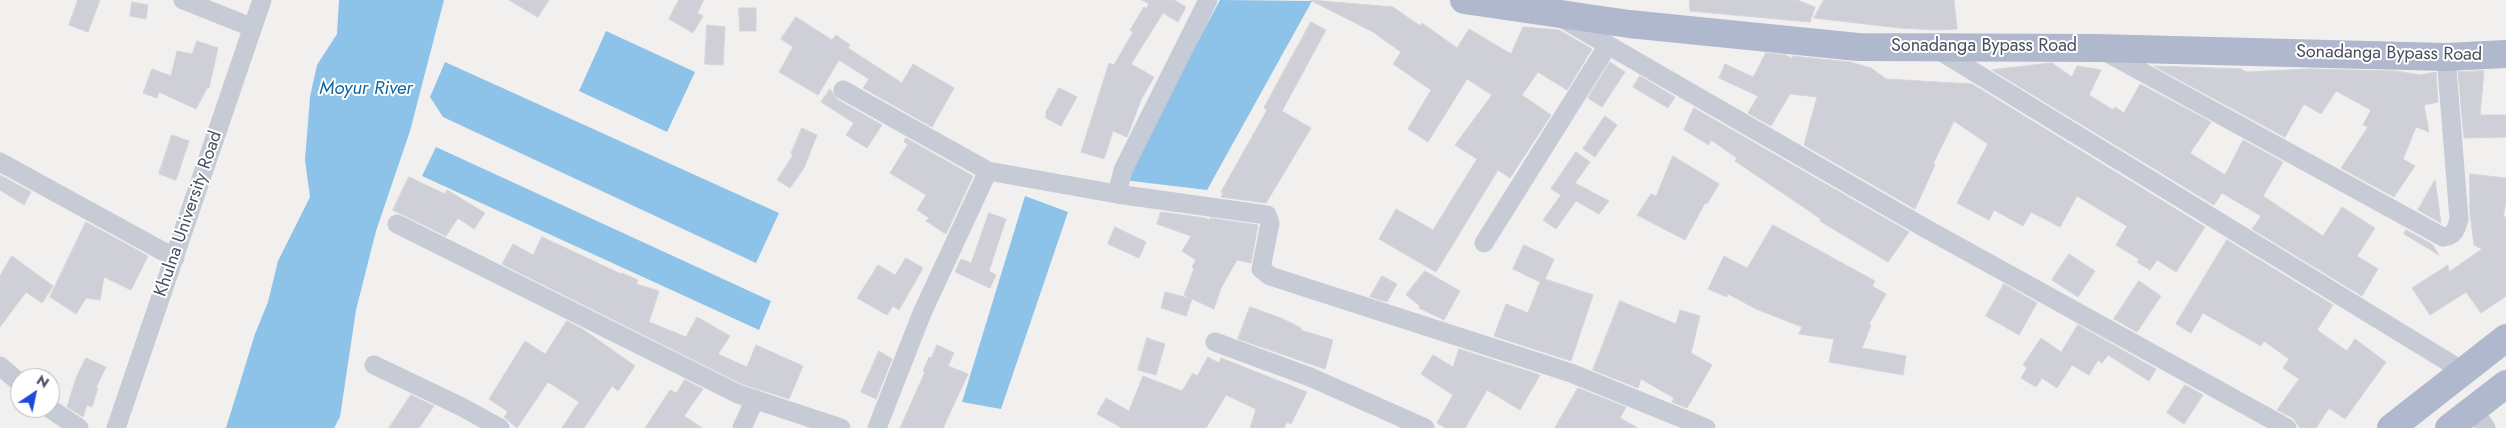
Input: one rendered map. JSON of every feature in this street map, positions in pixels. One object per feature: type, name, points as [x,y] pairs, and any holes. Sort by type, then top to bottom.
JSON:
[{"type":"main road","name":"Sonadanga Bypass Road","points":[[1464,0],[1629,24],[1858,47],[2097,48],[2446,57],[2506,54]]},
{"type":"main road","points":[[2391,428],[2506,338]]},
{"type":"main road","points":[[2449,428],[2480,419],[2506,384]]},
{"type":"street","points":[[183,0],[252,26]]},
{"type":"street","name":"Khulna University Road","points":[[116,428],[262,0]]},
{"type":"street","points":[[1117,194],[1124,170],[1208,0]]},
{"type":"street","points":[[1553,12],[1923,227],[2287,428]]},
{"type":"street","points":[[1484,243],[1608,45]]},
{"type":"street","points":[[1933,47],[2463,372]]},
{"type":"street","points":[[2097,48],[2443,237],[2450,236],[2455,232],[2459,219],[2446,57]]},
{"type":"street","points":[[843,90],[988,171],[1117,194],[1267,214],[1270,223],[1261,269],[1270,276],[1571,373],[1706,428]]},
{"type":"street","points":[[0,162],[175,258]]},
{"type":"street","points":[[877,428],[922,313],[988,171]]},
{"type":"street","points":[[397,224],[738,394],[841,428]]},
{"type":"street","points":[[1216,342],[1310,377],[1425,428]]},
{"type":"street","points":[[374,365],[462,407],[500,428]]},
{"type":"street","points":[[0,366],[10,375]]},
{"type":"street","points":[[742,428],[755,399]]},
{"type":"street","points":[[60,415],[79,428]]},
{"type":"water","name":"Moyur River","points":[[339,0],[444,0],[410,131],[376,231],[356,310],[340,417],[334,428],[226,428],[255,334],[268,302],[278,261],[310,197],[305,160],[310,97],[317,65],[337,34]]},
{"type":"water","points":[[1220,0],[1312,1],[1207,190],[1123,180]]},
{"type":"water","points":[[606,31],[695,72],[667,132],[579,91]]},
{"type":"water","points":[[445,62],[779,213],[756,263],[443,117],[430,97]]},
{"type":"water","points":[[436,147],[771,301],[759,330],[422,176]]},
{"type":"water","points":[[1025,196],[1068,212],[1001,409],[962,402]]},
{"type":"building","points":[[78,0],[100,0],[88,32],[69,25]]},
{"type":"building","points":[[509,0],[549,0],[538,17]]},
{"type":"building","points":[[679,0],[704,0],[697,13],[703,16],[693,33],[669,19]]},
{"type":"building","points":[[1142,0],[1174,0],[1186,7],[1178,22],[1163,13],[1131,64],[1154,77],[1141,100],[1127,137],[1113,131],[1104,159],[1081,152],[1109,63],[1114,65],[1133,32],[1130,30],[1144,7],[1146,9],[1149,4]]},
{"type":"building","points":[[1310,0],[1393,7],[1420,26],[1422,23],[1457,48],[1469,29],[1511,54],[1523,27],[1559,30],[1592,49],[1567,90],[1538,72],[1522,95],[1551,115],[1510,178],[1498,170],[1436,272],[1379,239],[1396,209],[1433,230],[1477,159],[1455,145],[1492,95],[1467,79],[1428,142],[1408,129],[1431,90],[1393,64],[1401,52],[1373,32]]},
{"type":"building","points":[[1690,0],[1797,0],[1815,7],[1810,22],[1690,11]]},
{"type":"building","points":[[1824,0],[1954,0],[1957,29],[1900,28],[1814,18]]},
{"type":"building","points":[[132,2],[148,5],[146,19],[130,16]]},
{"type":"building","points":[[739,8],[756,8],[756,31],[740,31]]},
{"type":"building","points":[[796,17],[832,40],[836,35],[850,45],[848,48],[902,83],[913,64],[954,88],[932,127],[863,88],[869,79],[839,60],[818,95],[779,72],[793,47],[781,39]]},
{"type":"building","points":[[1311,22],[1326,30],[1282,111],[1311,128],[1266,203],[1221,197],[1223,193],[1221,192],[1267,110],[1264,108]]},
{"type":"building","points":[[707,25],[725,27],[723,65],[705,64]]},
{"type":"building","points":[[197,41],[218,48],[209,88],[207,88],[196,109],[159,92],[157,98],[143,93],[152,69],[171,76],[177,51],[192,54]]},
{"type":"building","points":[[1766,53],[1786,55],[1792,59],[1792,56],[1850,62],[1871,68],[1886,79],[1972,84],[2205,227],[2176,272],[2157,260],[2150,270],[2137,262],[2139,259],[2116,245],[2127,226],[2077,196],[2060,227],[2031,212],[2023,226],[1994,210],[1989,220],[1957,203],[1988,144],[1954,121],[1933,164],[1935,165],[1915,209],[1804,145],[1817,97],[1790,94],[1771,126],[1748,113],[1758,96],[1719,78],[1725,64],[1753,77]]},
{"type":"building","points":[[1610,62],[1625,72],[1602,107],[1588,98]]},
{"type":"building","points":[[2052,63],[2072,77],[2077,66],[2101,70],[2089,95],[2113,110],[2115,107],[2124,113],[2140,84],[2211,122],[2190,153],[2225,175],[2243,140],[2283,162],[2263,196],[2323,236],[2342,207],[2375,228],[2357,256],[2378,269],[2362,296],[2252,229],[2261,216],[2222,193],[2214,205],[1992,70]]},
{"type":"building","points":[[2154,66],[2241,69],[2246,72],[2309,69],[2396,71],[2420,75],[2436,72],[2438,102],[2424,105],[2429,132],[2416,127],[2403,159],[2415,166],[2394,197],[2341,168],[2368,127],[2363,125],[2371,110],[2336,91],[2321,114],[2304,104],[2285,137]]},
{"type":"building","points":[[2484,71],[2480,115],[2506,115],[2506,137],[2464,138],[2458,72]]},
{"type":"building","points":[[1640,76],[1675,97],[1668,108],[1633,87]]},
{"type":"building","points":[[1059,88],[1077,97],[1061,126],[1046,118],[1046,112]]},
{"type":"building","points":[[830,89],[838,100],[882,125],[867,148],[846,135],[854,123],[821,102]]},
{"type":"building","points":[[1694,108],[1909,232],[1888,262],[1820,221],[1821,219],[1735,161],[1737,158],[1711,140],[1709,145],[1684,130]]},
{"type":"building","points":[[1605,116],[1617,125],[1595,157],[1583,149]]},
{"type":"building","points":[[802,128],[817,135],[804,168],[790,188],[777,180],[793,155],[791,154]]},
{"type":"building","points":[[172,135],[189,141],[176,180],[159,174]]},
{"type":"building","points":[[906,138],[973,176],[946,234],[926,221],[929,218],[917,210],[926,195],[890,173],[908,144],[904,142]]},
{"type":"building","points":[[1576,152],[1590,162],[1575,183],[1609,201],[1599,214],[1576,201],[1556,229],[1543,220],[1561,195],[1551,189]]},
{"type":"building","points":[[1673,156],[1719,184],[1707,204],[1705,203],[1685,240],[1637,215],[1651,194],[1656,196]]},
{"type":"building","points":[[2470,174],[2506,178],[2506,201],[2503,217],[2506,217],[2506,296],[2481,313],[2466,292],[2430,315],[2412,288],[2448,265],[2449,272],[2482,249],[2474,245],[2470,213]]},
{"type":"building","points":[[0,175],[31,192],[24,205],[0,190]]},
{"type":"building","points":[[409,177],[445,194],[447,190],[485,213],[474,229],[458,218],[446,236],[393,210]]},
{"type":"building","points":[[2435,180],[2441,223],[2418,210]]},
{"type":"building","points":[[1161,212],[1209,220],[1210,218],[1258,225],[1251,263],[1237,260],[1221,288],[1214,309],[1184,295],[1194,269],[1192,267],[1196,260],[1182,251],[1191,236],[1157,224]]},
{"type":"building","points":[[989,213],[1006,219],[989,271],[996,275],[990,288],[955,272],[961,259],[971,263]]},
{"type":"building","points":[[86,222],[148,256],[131,290],[104,277],[100,300],[86,298],[76,314],[50,297]]},
{"type":"building","points":[[1773,225],[1875,281],[1872,286],[1886,294],[1869,324],[1871,325],[1862,348],[1906,356],[1903,375],[1829,362],[1834,339],[1799,334],[1802,327],[1756,309],[1728,294],[1727,297],[1708,289],[1724,256],[1747,268]]},
{"type":"building","points":[[1115,227],[1146,242],[1139,258],[1108,244]]},
{"type":"building","points":[[2406,230],[2432,244],[2439,255],[2404,234]]},
{"type":"building","points":[[542,237],[638,280],[636,284],[659,291],[649,322],[686,337],[697,317],[730,336],[718,354],[747,367],[756,345],[803,366],[789,399],[742,384],[502,264],[513,244],[533,255]]},
{"type":"building","points":[[2227,240],[2333,305],[2317,330],[2347,351],[2355,339],[2386,362],[2345,419],[2329,408],[2316,428],[2300,428],[2293,418],[2277,410],[2299,379],[2283,368],[2289,359],[2264,341],[2261,346],[2203,313],[2191,333],[2176,324]]},
{"type":"building","points":[[1524,245],[1554,259],[1545,279],[1593,295],[1571,361],[1494,336],[1506,304],[1528,313],[1540,282],[1513,269]]},
{"type":"building","points":[[2069,254],[2095,271],[2078,297],[2052,280]]},
{"type":"building","points":[[12,256],[53,286],[42,303],[26,292],[0,327],[0,276]]},
{"type":"building","points":[[906,258],[923,268],[899,310],[893,306],[887,315],[857,298],[878,265],[895,275]]},
{"type":"building","points":[[1425,271],[1460,291],[1444,320],[1419,308],[1420,306],[1406,295]]},
{"type":"building","points":[[1382,276],[1397,284],[1387,302],[1370,297]]},
{"type":"building","points":[[2139,281],[2161,296],[2137,332],[2114,319]]},
{"type":"building","points":[[2004,284],[2037,303],[2019,335],[1986,316]]},
{"type":"building","points":[[1165,292],[1192,299],[1186,316],[1161,308]]},
{"type":"building","points":[[1620,301],[1676,324],[1680,310],[1700,316],[1691,353],[1712,365],[1687,408],[1672,402],[1674,398],[1641,379],[1638,388],[1593,370]]},
{"type":"building","points":[[1250,307],[1281,318],[1301,328],[1301,330],[1333,340],[1325,369],[1238,339]]},
{"type":"building","points":[[567,321],[584,330],[635,366],[618,391],[612,386],[584,428],[562,428],[579,402],[548,382],[517,428],[504,417],[508,412],[489,399],[525,341],[545,354]]},
{"type":"building","points":[[2078,325],[2156,369],[2149,381],[2108,355],[2102,363],[2098,360],[2089,375],[2072,365],[2057,388],[2042,378],[2036,387],[2021,378],[2027,368],[2023,365],[2041,338],[2061,352]]},
{"type":"building","points":[[1147,338],[1165,344],[1156,375],[1138,370]]},
{"type":"building","points":[[937,345],[954,353],[948,366],[968,374],[943,428],[900,428],[925,372],[923,371],[929,357],[931,358]]},
{"type":"building","points":[[1459,349],[1540,375],[1520,410],[1487,390],[1465,428],[1446,428],[1437,423],[1453,395],[1421,374],[1433,355],[1453,367]]},
{"type":"building","points":[[879,351],[892,359],[876,399],[861,392]]},
{"type":"building","points":[[1208,357],[1219,363],[1221,358],[1307,392],[1291,424],[1287,422],[1284,428],[1250,428],[1256,409],[1226,395],[1206,428],[1122,428],[1097,414],[1106,398],[1129,411],[1143,376],[1182,391],[1193,373],[1197,376]]},
{"type":"building","points":[[86,358],[106,367],[96,387],[98,388],[92,407],[87,405],[83,417],[67,407],[76,378]]},
{"type":"building","points":[[685,380],[703,389],[684,416],[702,428],[645,428],[670,390],[676,393]]},
{"type":"building","points":[[2185,385],[2203,395],[2184,424],[2167,413]]},
{"type":"building","points":[[1578,388],[1626,407],[1620,418],[1638,428],[1555,428]]},
{"type":"building","points":[[411,395],[434,406],[419,428],[389,428]]}]
